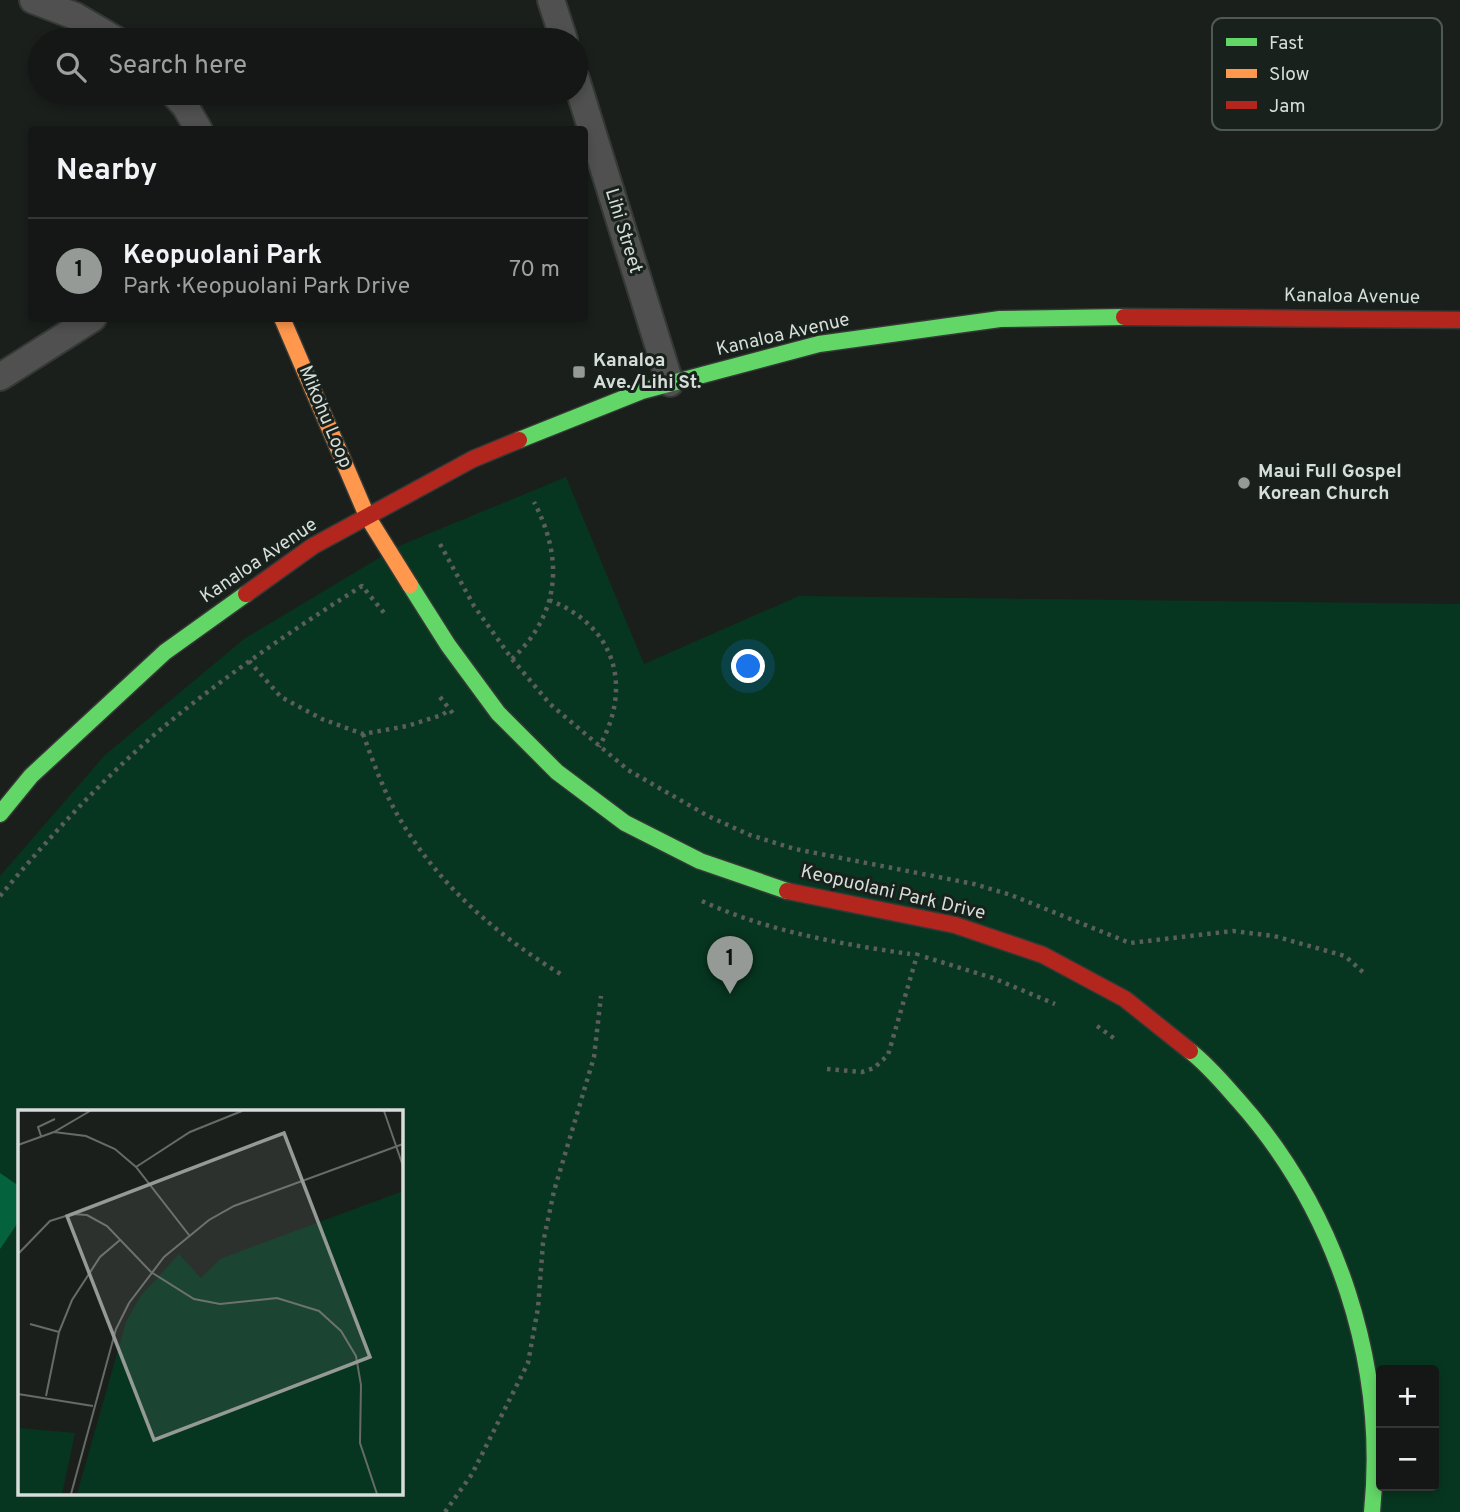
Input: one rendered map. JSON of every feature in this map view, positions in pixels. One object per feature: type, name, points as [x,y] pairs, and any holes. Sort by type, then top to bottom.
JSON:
[{"type":"street","points":[[33,0],[75,16],[96,28]]},
{"type":"street","points":[[551,0],[560,28]]},
{"type":"street","points":[[181,105],[196,126]]},
{"type":"street","name":"Lihi Street","points":[[584,105],[670,383]]},
{"type":"street","name":"Kanaloa Avenue","points":[[0,814],[31,776],[165,652],[313,546],[473,458],[642,391],[819,344],[1000,319],[1182,316],[1460,320]]},
{"type":"street","points":[[0,377],[87,322]]},
{"type":"street","name":"Mikohu Loop","points":[[284,322],[368,516]]},
{"type":"street","name":"Keopuolani Park Drive","points":[[368,516],[448,645],[498,713],[557,772],[625,822],[700,862],[779,889],[955,925],[1043,955],[1125,999],[1198,1057],[1261,1126],[1312,1204],[1348,1289],[1370,1380],[1376,1472],[1372,1512]]},
{"type":"path","points":[[512,659],[536,631],[549,600],[554,576],[550,538],[534,502]]},
{"type":"path","points":[[440,544],[474,606],[512,659],[550,704],[628,770],[667,794],[750,835],[795,849],[935,876],[1011,895],[1130,943],[1233,930],[1274,936],[1345,956],[1366,974]]},
{"type":"path","points":[[0,896],[97,788],[135,752],[167,724],[302,623],[362,586],[392,623]]},
{"type":"path","points":[[549,600],[579,615],[591,626],[609,653],[617,702],[608,733],[599,748]]},
{"type":"path","points":[[249,662],[281,697],[322,719],[363,734],[407,726],[442,715],[449,710]]},
{"type":"path","points":[[437,693],[458,720]]},
{"type":"path","points":[[363,734],[390,800],[427,860],[475,912],[530,956],[564,976]]},
{"type":"path","points":[[827,1069],[862,1072],[874,1068],[888,1055],[917,955],[935,876]]},
{"type":"path","points":[[696,899],[758,922],[801,934],[917,955],[993,978],[1064,1008]]},
{"type":"path","points":[[445,1512],[472,1474],[528,1363],[538,1308],[543,1243],[554,1191],[594,1057],[601,996]]},
{"type":"path","points":[[1087,1021],[1120,1043]]},
{"type":"shaded area","points":[[566,477],[644,664],[799,596],[1460,604],[1460,1512],[0,1512],[0,876],[105,755],[244,639],[399,546]]},
{"type":"shaded area","points":[[0,1173],[18,1185],[18,1222],[0,1249]]},
{"type":"traffic: fast","points":[[519,440],[642,391],[819,344],[1000,319],[1124,317]]},
{"type":"traffic: fast","points":[[410,585],[448,645],[498,713],[557,772],[625,823],[700,861],[787,891]]},
{"type":"traffic: fast","points":[[0,814],[31,776],[165,652],[246,594]]},
{"type":"traffic: fast","points":[[1190,1051],[1238,1100],[1273,1144],[1303,1190],[1328,1240],[1348,1292],[1362,1346],[1371,1401],[1375,1456],[1372,1512]]},
{"type":"traffic: slow","points":[[284,322],[367,516],[410,585]]},
{"type":"traffic: jam","points":[[1124,317],[1460,320]]},
{"type":"traffic: jam","points":[[246,594],[313,546],[473,459],[519,440]]},
{"type":"traffic: jam","points":[[787,891],[955,925],[1043,955],[1125,999],[1190,1051]]},
{"type":"place","name":"Kanaloa Ave./Lihi St.","points":[[579,372]]},
{"type":"place","name":"Maui Full Gospel Korean Church","points":[[1244,483]]},
{"type":"place","name":"Keopuolani Park","points":[[730,994]]}]
